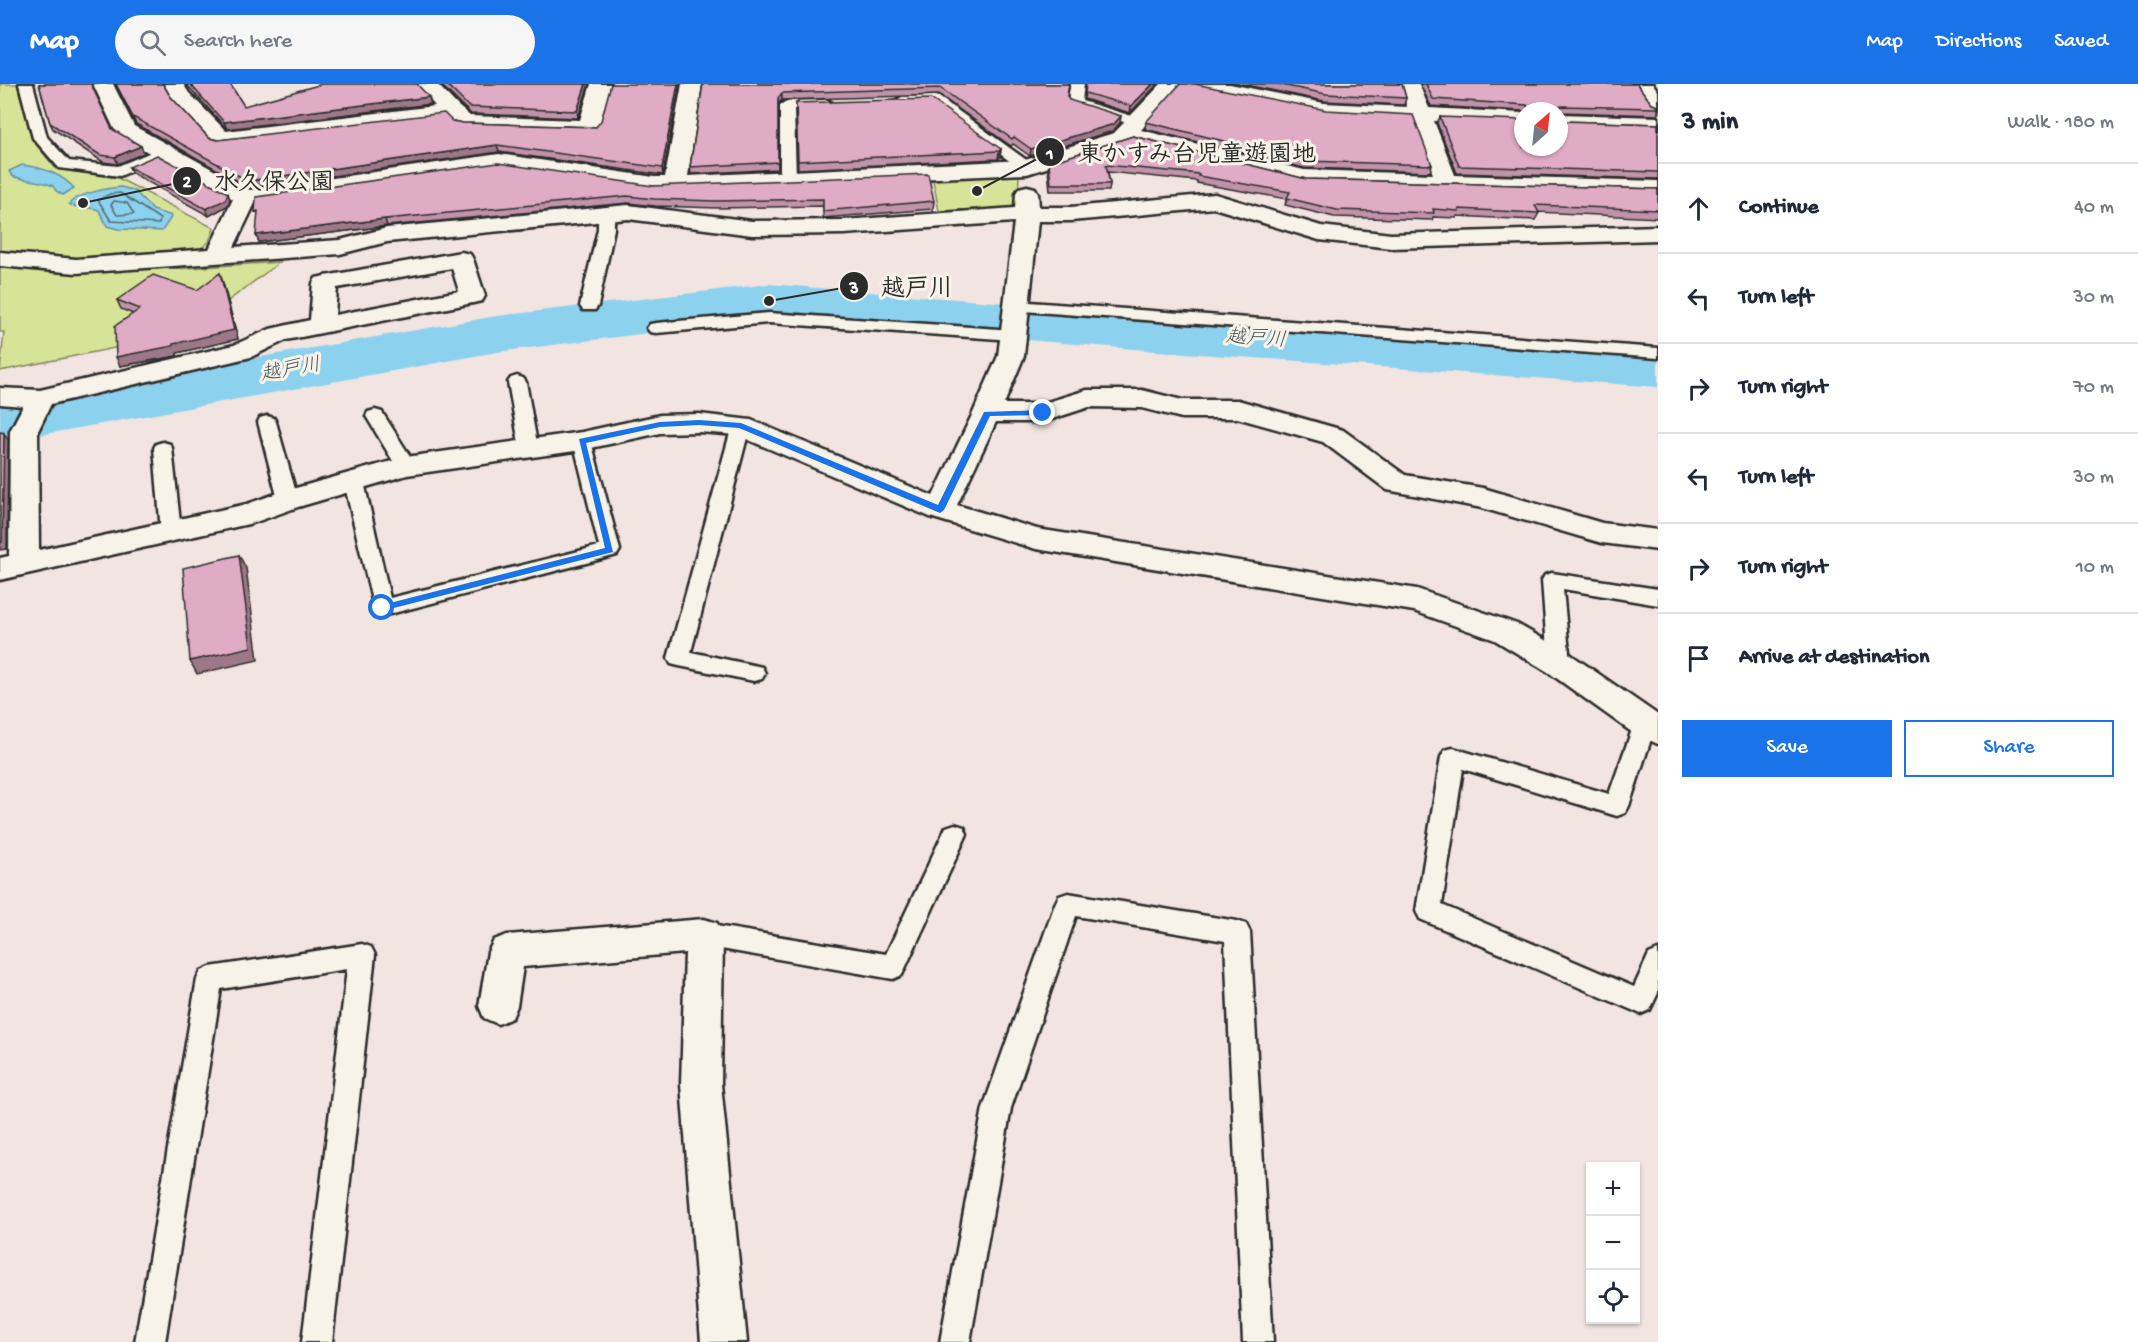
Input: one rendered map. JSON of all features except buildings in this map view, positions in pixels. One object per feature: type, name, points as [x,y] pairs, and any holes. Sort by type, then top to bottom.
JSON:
[{"type":"street","points":[[103,84],[125,130],[246,197],[499,161],[654,184],[1027,167],[1122,138],[1172,84]]},
{"type":"street","points":[[173,84],[181,97],[221,138],[458,117],[589,127],[601,84]]},
{"type":"street","points":[[426,84],[499,161]]},
{"type":"street","points":[[675,183],[692,84]]},
{"type":"street","points":[[1198,84],[1324,109],[1514,118]]},
{"type":"street","points":[[1409,84],[1446,180]]},
{"type":"street","points":[[1642,84],[1658,106]]},
{"type":"street","points":[[1568,120],[1658,123]]},
{"type":"street","points":[[1132,127],[1304,177],[1658,188]]},
{"type":"street","points":[[940,510],[987,414],[1011,356],[1027,214],[1027,167]]},
{"type":"street","points":[[219,255],[246,197]]},
{"type":"street","points":[[0,259],[76,266],[340,247],[387,235],[628,212],[752,228],[844,227],[1027,214],[1071,214],[1215,201],[1318,233],[1391,241],[1658,233]]},
{"type":"street","points":[[0,396],[33,412],[242,351],[279,334],[322,326],[473,296],[461,259],[325,284],[322,326]]},
{"type":"street","points":[[987,414],[1043,413],[1087,398],[1142,399],[1182,410],[1239,410],[1333,436],[1397,483],[1483,498],[1602,533],[1658,540]]},
{"type":"street","points":[[33,412],[12,567],[253,513],[288,500],[406,466],[582,441],[660,424],[699,423],[741,426],[940,510],[1036,539],[1417,600],[1506,632],[1559,663],[1652,728]]},
{"type":"street","points":[[498,1006],[507,952],[704,935],[701,1084],[724,1342]]},
{"type":"lane","points":[[26,84],[40,138],[64,165],[120,171],[164,152]]},
{"type":"lane","points":[[1077,84],[1075,103],[1132,127]]},
{"type":"lane","points":[[889,101],[934,100],[1027,167]]},
{"type":"lane","points":[[788,178],[788,105],[844,103]]},
{"type":"lane","points":[[589,306],[606,229],[606,214]]},
{"type":"lane","points":[[1017,306],[1658,353]]},
{"type":"lane","points":[[656,328],[769,318],[1013,335]]},
{"type":"lane","points":[[517,382],[529,449]]},
{"type":"lane","points":[[375,417],[406,466]]},
{"type":"lane","points":[[267,422],[288,500]]},
{"type":"lane","points":[[741,426],[679,658],[754,673]]},
{"type":"lane","points":[[354,482],[382,608],[610,550],[582,441]]},
{"type":"lane","points":[[162,448],[171,532]]},
{"type":"lane","points":[[1559,663],[1552,580],[1658,597]]},
{"type":"lane","points":[[1652,728],[1617,806],[1453,757],[1429,911],[1641,1002],[1658,962]]},
{"type":"lane","points":[[704,935],[893,967],[956,834]]},
{"type":"lane","points":[[955,1342],[997,1108],[1068,904],[1237,932],[1257,1342]]},
{"type":"lane","points":[[150,1342],[210,979],[362,955],[317,1342]]},
{"type":"green space","points":[[0,84],[17,84],[32,139],[56,169],[118,178],[214,228],[209,242],[173,269],[280,262],[184,334],[0,371],[4,332],[0,332]]},
{"type":"green space","points":[[1019,172],[1018,207],[939,211],[932,175]]},
{"type":"water","points":[[22,165],[50,172],[74,188],[63,195],[48,184],[12,176],[9,171]]},
{"type":"water","points":[[121,187],[135,191],[153,210],[172,216],[162,231],[118,229],[107,226],[99,210],[69,204],[85,194]]},
{"type":"waterway","name":"越戸川","points":[[0,415],[29,417],[497,334],[769,301],[1157,333],[1658,368]]},
{"type":"place","name":"東かすみ台児童遊園地","points":[[977,191]]},
{"type":"place","name":"水久保公園","points":[[83,203]]},
{"type":"place","name":"越戸川","points":[[769,301]]},
{"type":"route","points":[[382,608],[610,550],[582,441],[660,424],[699,423],[741,426],[940,510],[987,414],[1043,413]]}]
